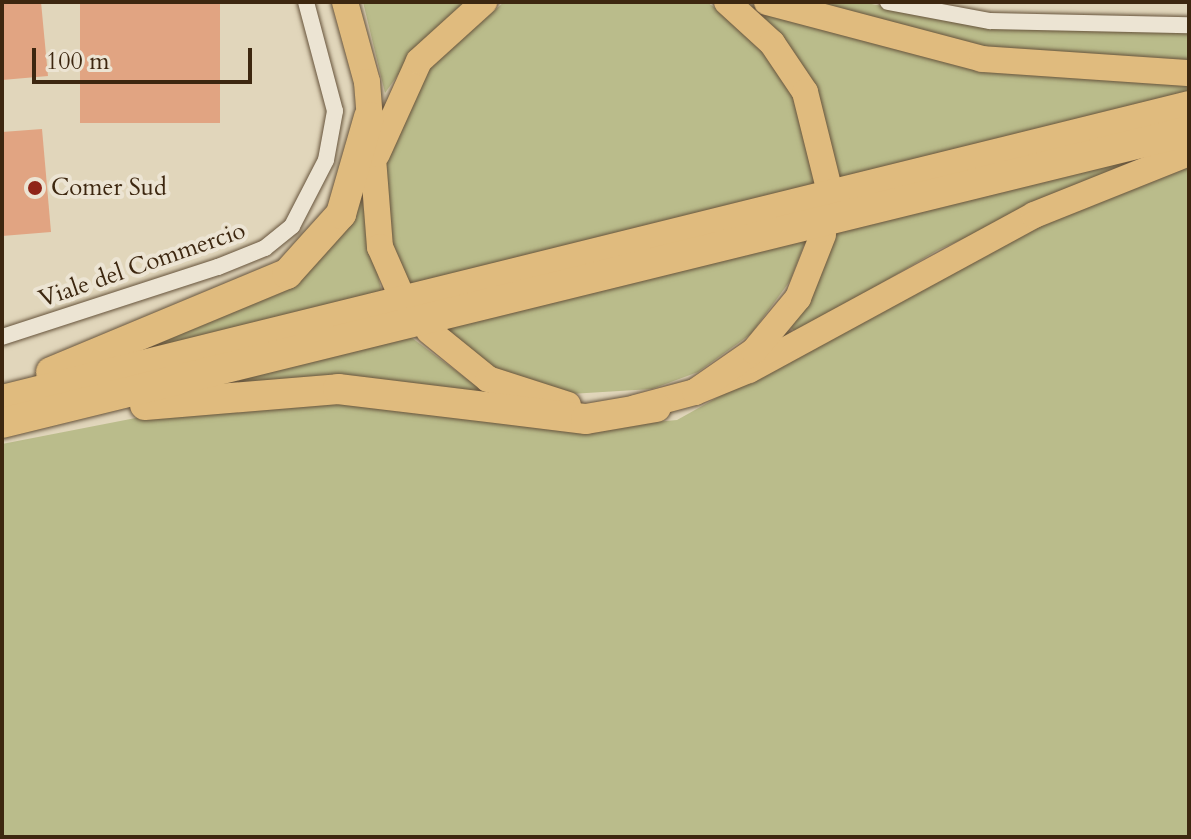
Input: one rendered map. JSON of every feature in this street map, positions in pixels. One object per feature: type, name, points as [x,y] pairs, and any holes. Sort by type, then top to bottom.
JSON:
[{"type":"highway","points":[[2,400],[1189,106]]},
{"type":"highway","points":[[2,388],[287,274],[326,236],[346,204],[369,117]]},
{"type":"highway","points":[[2,423],[1189,131]]},
{"type":"highway","points":[[2,434],[141,406],[277,389],[415,395],[586,419],[656,407]]},
{"type":"main road","points":[[345,2],[358,35],[369,117],[371,172],[380,247],[398,288]]},
{"type":"main road","points":[[371,172],[385,125],[419,61],[484,2]]},
{"type":"main road","points":[[727,2],[772,43],[805,92],[827,180]]},
{"type":"main road","points":[[767,2],[982,59],[1189,73]]},
{"type":"main road","points":[[429,331],[473,369],[521,393],[572,406],[656,407],[749,370],[1034,215],[1189,153]]},
{"type":"main road","points":[[695,392],[778,326],[806,283],[823,235]]},
{"type":"street","name":"Viale del Commercio","points":[[2,337],[218,267],[265,248],[292,226],[326,160],[335,111],[306,2]]},
{"type":"street","points":[[888,2],[990,21],[1189,25]]},
{"type":"green space","points":[[363,2],[465,2],[420,44],[385,93]]},
{"type":"green space","points":[[504,2],[707,2],[750,34],[792,88],[815,186],[412,288],[390,241],[383,176],[390,141],[426,70]]},
{"type":"green space","points":[[792,2],[860,2],[979,23],[1189,30],[1189,66],[972,49]]},
{"type":"green space","points":[[771,11],[1189,81],[1189,97],[840,182],[818,93],[784,38],[762,19]]},
{"type":"green space","points":[[1189,139],[938,250],[797,333],[791,328],[836,229]]},
{"type":"green space","points":[[1189,160],[1189,837],[2,837],[2,444],[223,401],[326,400],[570,430],[677,420],[1006,237]]},
{"type":"green space","points":[[361,196],[382,294],[130,358],[120,352],[266,295]]},
{"type":"green space","points":[[808,235],[790,281],[751,334],[698,372],[652,389],[570,394],[492,367],[440,326]]},
{"type":"green space","points":[[408,335],[479,388],[474,396],[188,389]]},
{"type":"building","points":[[2,2],[41,2],[48,76],[2,80]]},
{"type":"building","points":[[80,2],[220,2],[220,123],[80,123]]},
{"type":"building","points":[[42,129],[51,232],[2,236],[2,132]]},
{"type":"place","name":"Comer Sud","points":[[35,188]]}]
